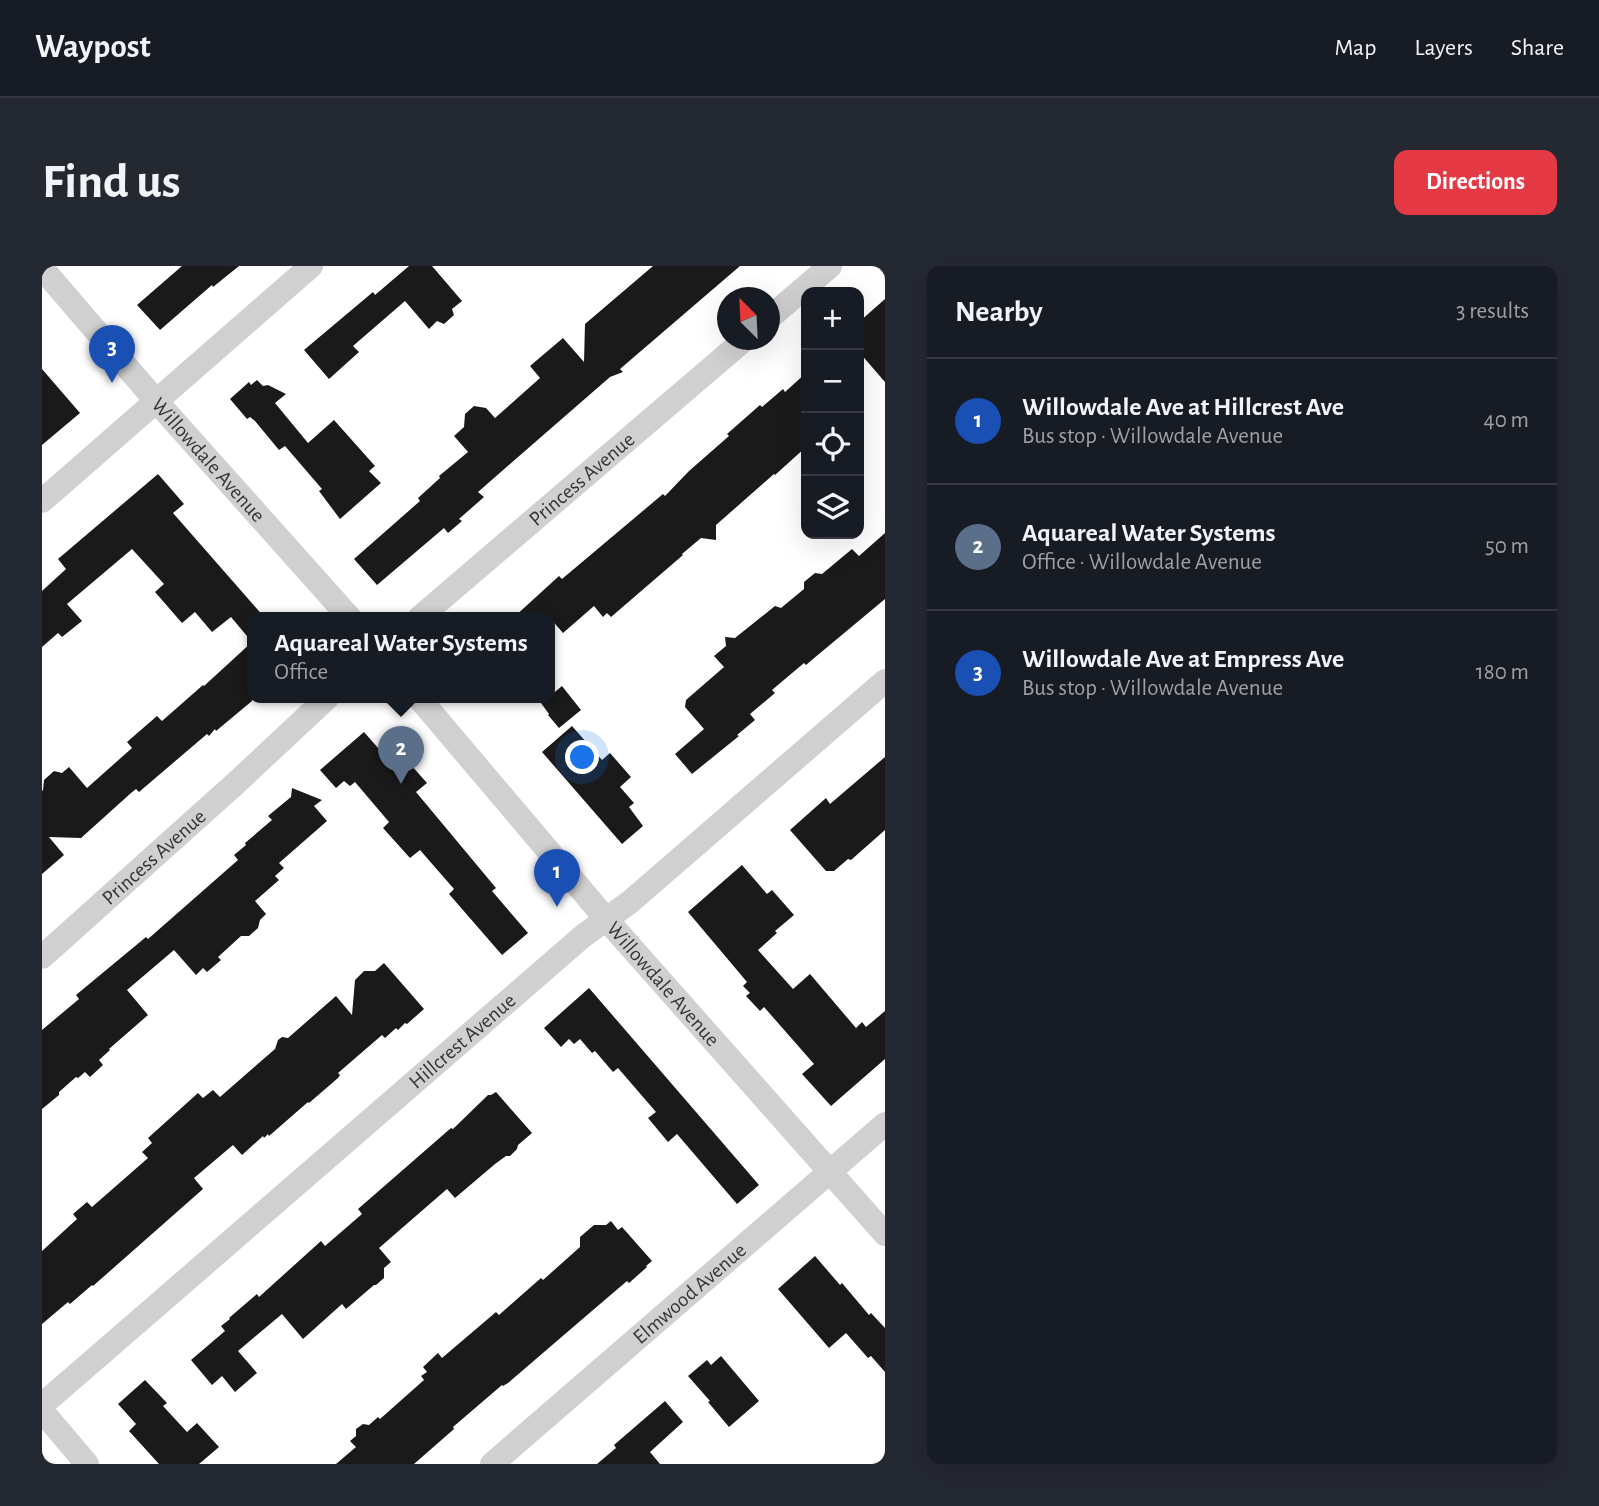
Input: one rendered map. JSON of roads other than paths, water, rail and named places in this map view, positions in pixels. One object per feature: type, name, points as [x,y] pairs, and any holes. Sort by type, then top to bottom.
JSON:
[{"type":"street","points":[[42,501],[312,266]]},
{"type":"street","points":[[780,309],[830,266]]},
{"type":"street","name":"Willowdale Avenue","points":[[42,268],[344,612]]},
{"type":"street","name":"Princess Avenue","points":[[426,612],[732,350]]},
{"type":"street","name":"Hillcrest Avenue","points":[[42,1405],[583,936],[630,902],[885,681]]},
{"type":"street","name":"Princess Avenue","points":[[42,957],[322,703]]},
{"type":"street","name":"Willowdale Avenue","points":[[423,703],[606,919],[885,1234]]},
{"type":"street","name":"Elmwood Avenue","points":[[492,1464],[885,1124]]},
{"type":"street","points":[[42,1411],[88,1464]]},
{"type":"place","name":"Willowdale Ave at Empress Ave","points":[[112,383]]},
{"type":"place","name":"Aquareal Water Systems","points":[[401,784]]},
{"type":"place","name":"Willowdale Ave at Hillcrest Ave","points":[[557,907]]}]
